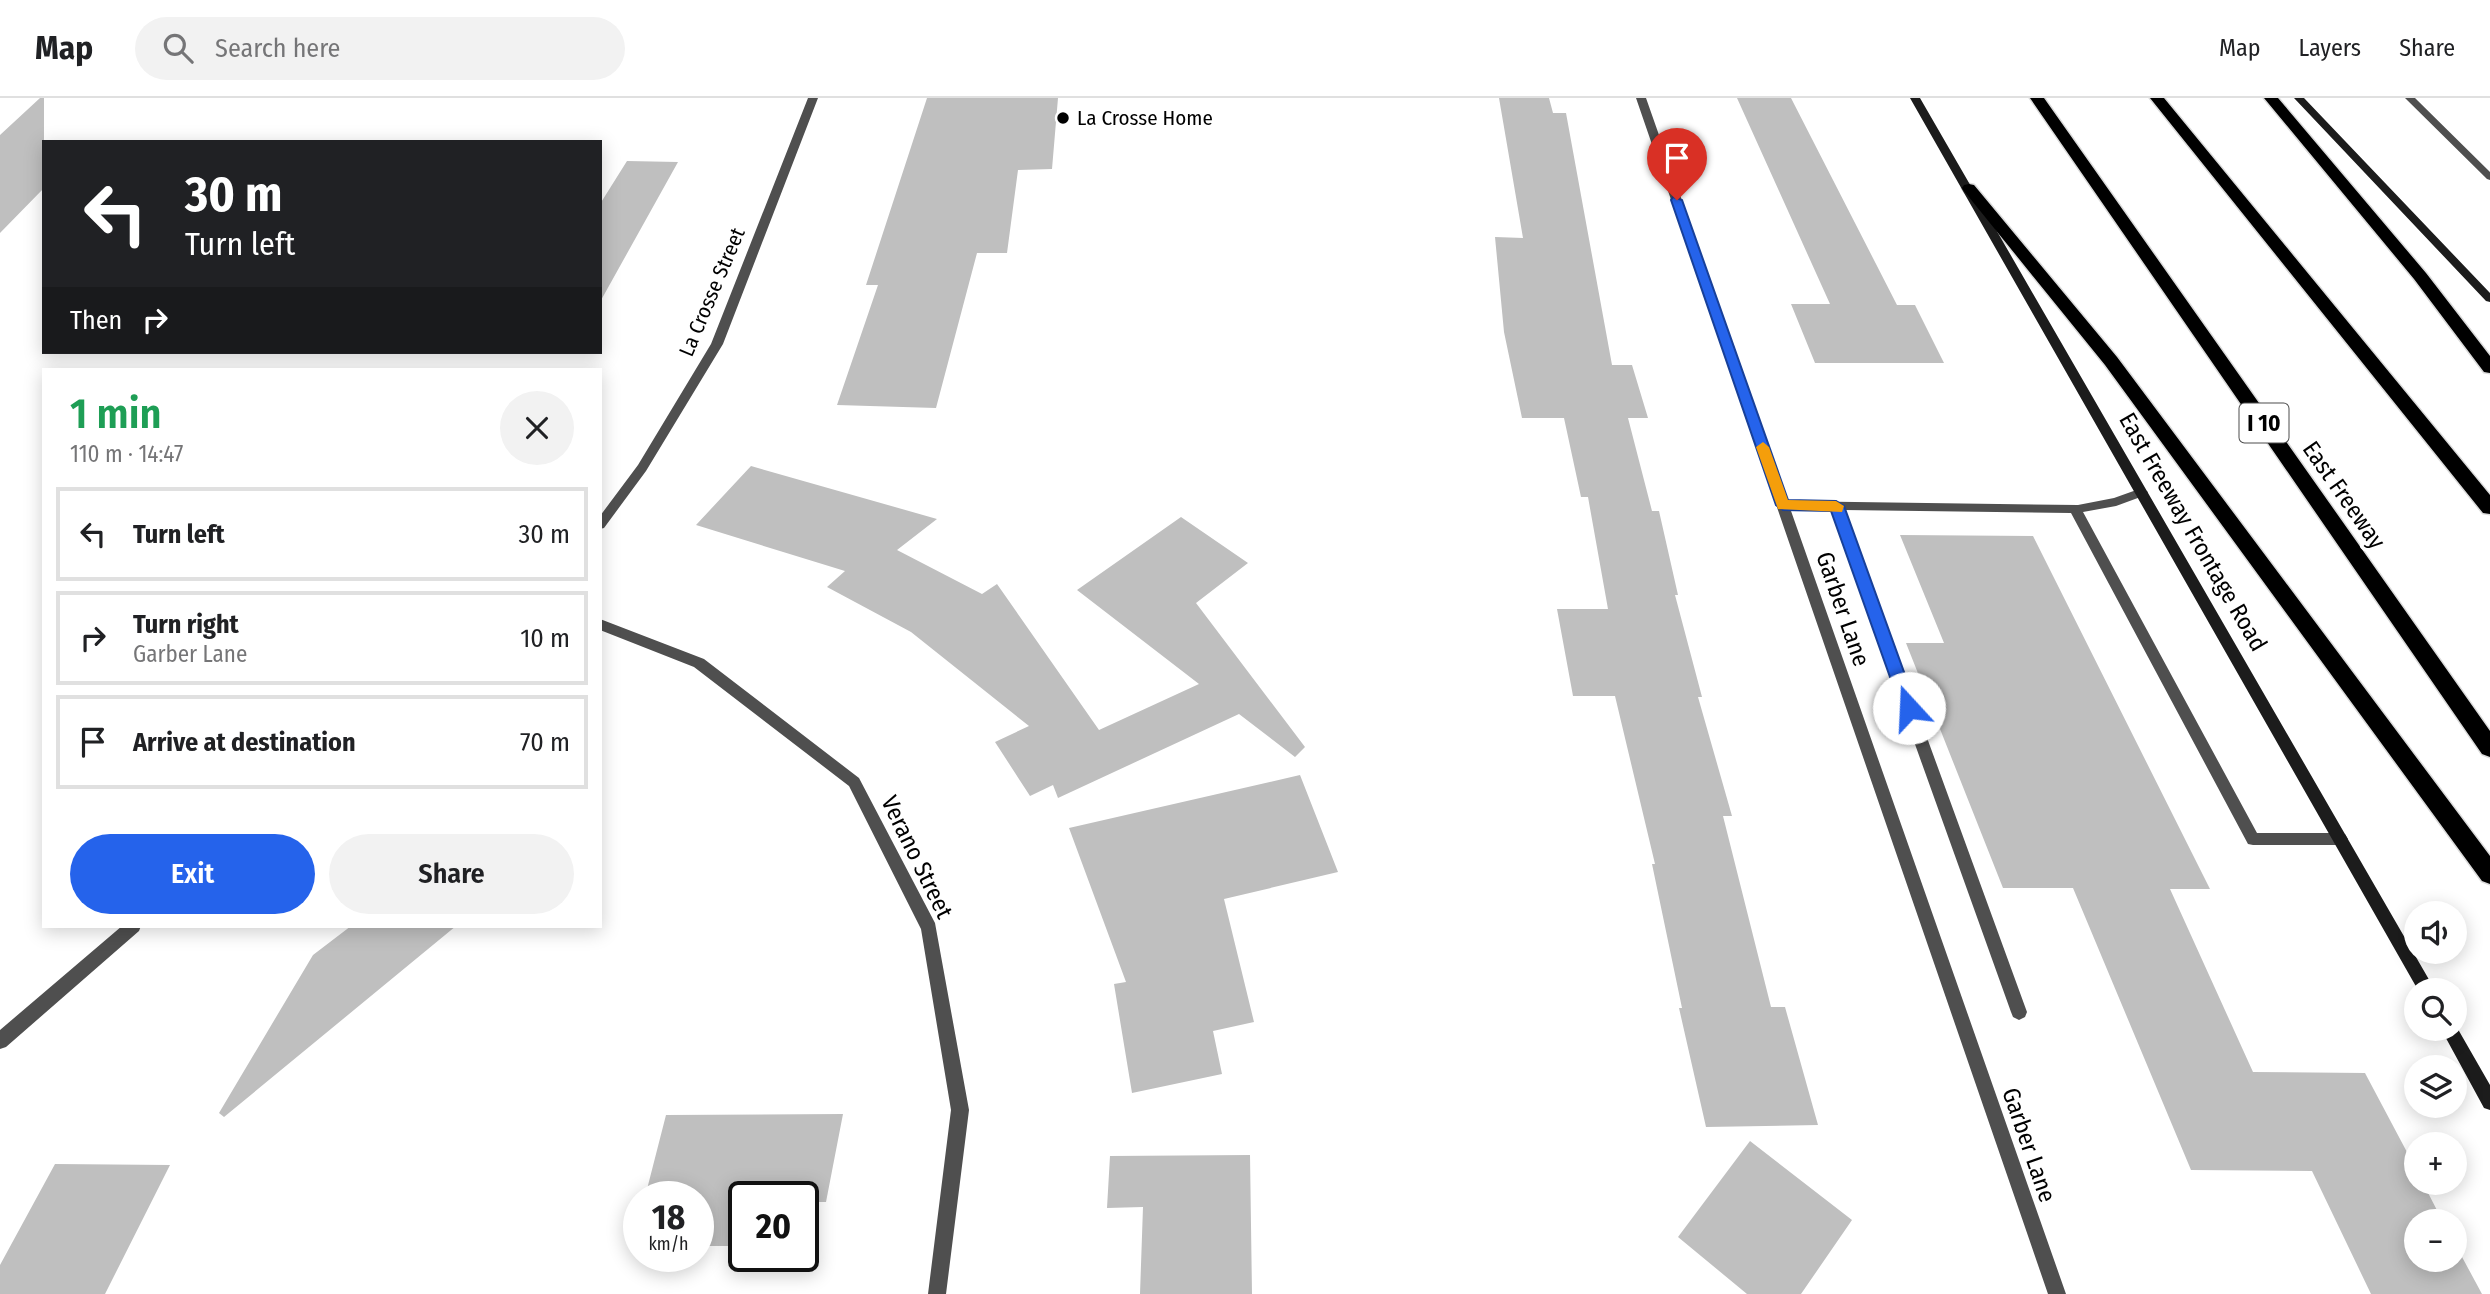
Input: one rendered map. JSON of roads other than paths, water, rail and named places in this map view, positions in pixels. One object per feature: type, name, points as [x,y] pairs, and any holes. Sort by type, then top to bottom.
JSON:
[{"type":"highway","name":"East Freeway","points":[[2037,98],[2490,748]]},
{"type":"highway","points":[[2157,98],[2490,508]]},
{"type":"highway","points":[[2271,98],[2420,276],[2490,368]]},
{"type":"highway","points":[[1969,188],[2111,361],[2490,874]]},
{"type":"main road","name":"East Freeway Frontage Road","points":[[1915,98],[2420,978]]},
{"type":"main road","points":[[2299,98],[2490,299]]},
{"type":"main road","points":[[2456,1041],[2490,1101]]},
{"type":"street","name":"La Crosse Street","points":[[602,522],[642,468],[718,344],[813,98]]},
{"type":"street","name":"Garber Lane","points":[[1641,98],[2057,1294]]},
{"type":"street","points":[[2410,98],[2490,177]]},
{"type":"street","points":[[1783,505],[2075,509],[2116,502],[2143,492]]},
{"type":"street","points":[[1836,506],[2019,1012]]},
{"type":"street","points":[[2075,509],[2253,839],[2340,839]]},
{"type":"street","name":"Verano Street","points":[[602,625],[699,663],[854,782],[929,928],[960,1110],[937,1294]]},
{"type":"street","points":[[0,1041],[131,928]]},
{"type":"place","name":"La Crosse Home","points":[[1063,118]]}]
